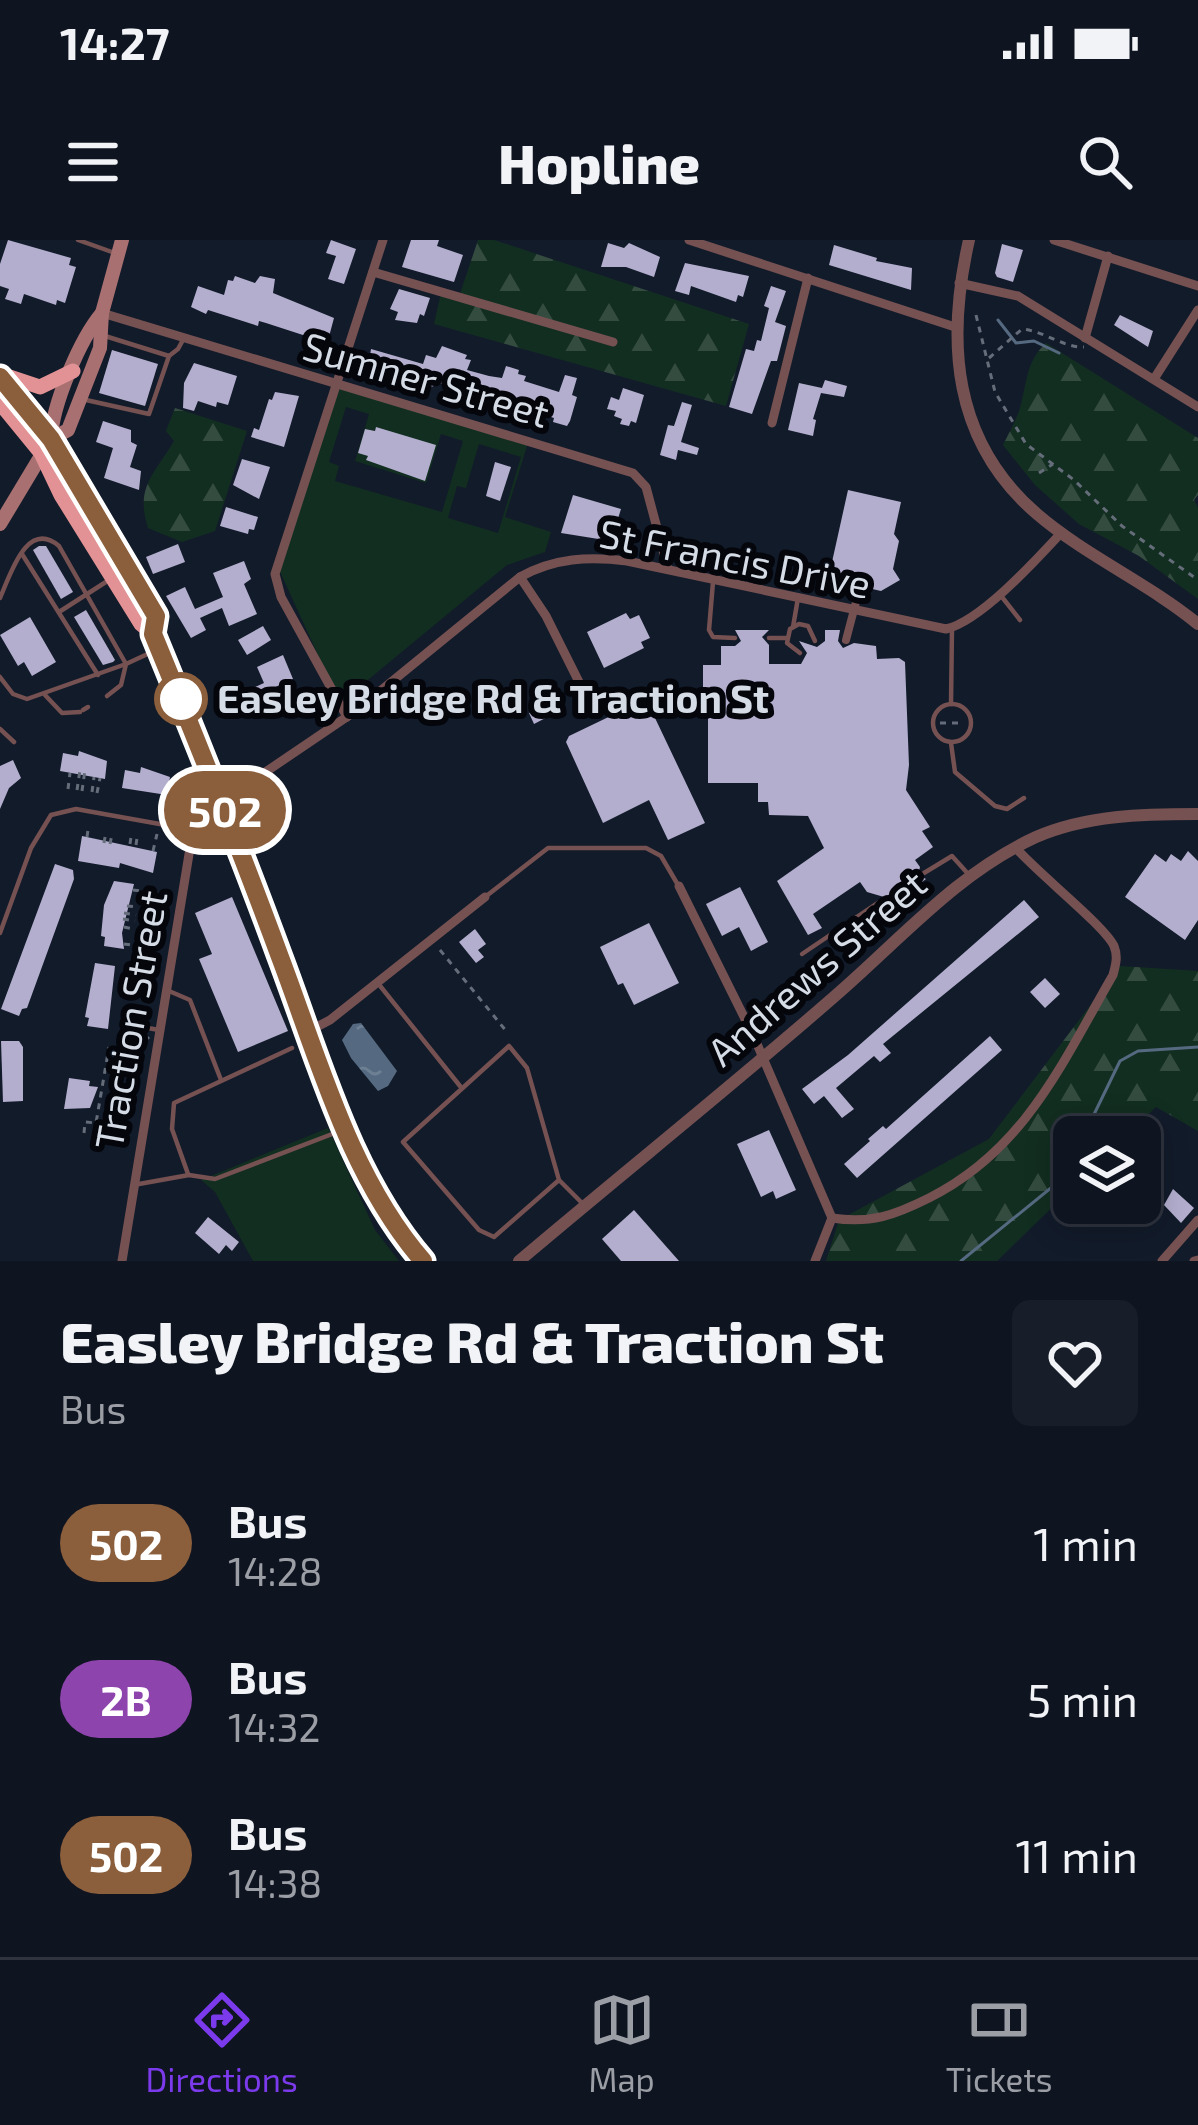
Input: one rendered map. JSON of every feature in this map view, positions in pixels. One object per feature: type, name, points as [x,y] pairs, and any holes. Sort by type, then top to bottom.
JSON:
[{"type":"highway","points":[[0,374],[40,387],[73,371]]},
{"type":"highway","points":[[0,374],[156,616],[156,641]]},
{"type":"highway","points":[[0,403],[46,446],[61,494],[156,641],[346,1129],[390,1219],[423,1261]]},
{"type":"main road","points":[[46,446],[68,430],[81,398],[101,335],[102,313],[120,247]]},
{"type":"main road","points":[[0,524],[46,446],[87,331],[102,313]]},
{"type":"street","points":[[346,717],[281,597],[275,574],[383,240]]},
{"type":"street","points":[[689,240],[955,327]]},
{"type":"street","points":[[969,240],[955,327],[961,383],[982,442],[1016,493],[1062,532],[1198,624]]},
{"type":"street","points":[[1054,240],[1198,286]]},
{"type":"street","points":[[1085,342],[1108,256]]},
{"type":"street","points":[[373,272],[613,342]]},
{"type":"street","points":[[772,423],[808,278]]},
{"type":"street","points":[[959,283],[1018,296],[1085,342],[1198,406]]},
{"type":"street","points":[[1154,380],[1198,310]]},
{"type":"street","name":"Sumner Street","points":[[102,313],[633,473],[646,487],[668,569]]},
{"type":"street","points":[[952,628],[998,593],[1062,532]]},
{"type":"street","name":"St Francis Drive","points":[[222,802],[346,717],[520,577],[546,565],[582,558],[616,560],[933,628],[952,628]]},
{"type":"street","points":[[520,577],[546,616],[594,712]]},
{"type":"street","points":[[846,640],[860,586]]},
{"type":"street","points":[[193,830],[202,815],[222,802]]},
{"type":"street","name":"Andrews Street","points":[[519,1261],[970,875],[1062,828],[1100,819],[1198,814]]},
{"type":"street","name":"Traction Street","points":[[122,1261],[154,1033],[166,990],[193,830]]},
{"type":"street","points":[[832,1218],[868,1222],[898,1213],[943,1191],[999,1151],[1039,1103],[1113,975],[1116,954],[1109,938],[1015,848]]},
{"type":"street","points":[[679,886],[832,1218],[814,1261]]},
{"type":"street","points":[[308,1032],[485,897]]},
{"type":"street","points":[[1162,1261],[1198,1220]]},
{"type":"lane","points":[[79,240],[120,247]]},
{"type":"lane","points":[[130,344],[139,322]]},
{"type":"lane","points":[[158,352],[165,331]]},
{"type":"lane","points":[[101,335],[169,356]]},
{"type":"lane","points":[[81,398],[149,414],[169,356],[184,337]]},
{"type":"lane","points":[[0,598],[22,554],[37,536],[48,536],[68,560],[103,632],[126,664]]},
{"type":"lane","points":[[50,554],[60,548]]},
{"type":"lane","points":[[22,554],[98,675]]},
{"type":"lane","points":[[29,566],[38,560]]},
{"type":"lane","points":[[58,566],[68,560]]},
{"type":"lane","points":[[3,566],[13,572]]},
{"type":"lane","points":[[38,579],[46,573]]},
{"type":"lane","points":[[66,580],[76,575]]},
{"type":"lane","points":[[59,612],[113,577]]},
{"type":"lane","points":[[713,579],[709,630],[713,637],[735,638]]},
{"type":"lane","points":[[46,592],[54,587]]},
{"type":"lane","points":[[998,593],[1020,620]]},
{"type":"lane","points":[[786,638],[798,598]]},
{"type":"lane","points":[[793,627],[808,626],[815,641]]},
{"type":"lane","points":[[72,633],[81,628]]},
{"type":"lane","points":[[952,628],[952,704]]},
{"type":"lane","points":[[769,638],[786,638]]},
{"type":"lane","points":[[786,638],[792,650],[800,653]]},
{"type":"lane","points":[[80,646],[88,640]]},
{"type":"lane","points":[[0,677],[13,694],[27,699],[126,664],[156,641]]},
{"type":"lane","points":[[88,658],[96,654]]},
{"type":"lane","points":[[106,696],[121,685],[126,664]]},
{"type":"lane","points":[[44,694],[62,713],[83,710]]},
{"type":"lane","points":[[952,704],[966,710],[970,723],[967,734],[952,742],[935,733],[933,720],[940,709],[952,704]]},
{"type":"lane","points":[[0,730],[14,742]]},
{"type":"lane","points":[[952,742],[955,772],[995,806],[1007,808],[1024,798]]},
{"type":"lane","points":[[0,933],[38,834],[58,810],[76,809],[193,830]]},
{"type":"lane","points":[[485,897],[548,848],[646,848],[661,856],[679,886]]},
{"type":"lane","points":[[924,873],[952,856],[970,875]]},
{"type":"lane","points":[[802,954],[879,902]]},
{"type":"lane","points":[[377,982],[460,1087]]},
{"type":"lane","points":[[166,990],[190,1000],[221,1079]]},
{"type":"lane","points":[[137,1025],[154,1033]]},
{"type":"lane","points":[[559,1180],[494,1237],[479,1230],[403,1142],[509,1046],[527,1068],[559,1180],[584,1206]]},
{"type":"lane","points":[[189,1175],[172,1129],[174,1103],[292,1048]]},
{"type":"lane","points":[[134,1185],[189,1175],[215,1179],[346,1129]]},
{"type":"path","points":[[976,315],[999,401],[1026,444],[1054,463],[1122,526],[1198,580]]},
{"type":"path","points":[[987,359],[1022,329],[1075,348],[1085,342]]},
{"type":"path","points":[[1017,450],[1026,444]]},
{"type":"path","points":[[1039,473],[1054,463]]},
{"type":"path","points":[[940,723],[962,723]]},
{"type":"path","points":[[80,791],[82,770]]},
{"type":"path","points":[[68,789],[70,773]]},
{"type":"path","points":[[94,793],[97,778]]},
{"type":"path","points":[[87,837],[88,830]]},
{"type":"path","points":[[153,851],[157,832]]},
{"type":"path","points":[[107,844],[109,833]]},
{"type":"path","points":[[133,845],[134,837]]},
{"type":"path","points":[[133,890],[140,891]]},
{"type":"path","points":[[127,906],[137,907]]},
{"type":"path","points":[[123,916],[136,918]]},
{"type":"path","points":[[124,927],[134,929]]},
{"type":"path","points":[[437,946],[507,1032]]},
{"type":"path","points":[[116,1140],[134,1052],[154,1033]]},
{"type":"path","points":[[85,1133],[86,1122],[97,1123],[110,1047]]},
{"type":"green space","points":[[478,240],[494,240],[749,324],[726,406],[434,324],[442,289],[460,294]]},
{"type":"green space","points":[[1046,343],[1198,438],[1198,495],[1194,500],[1198,508],[1198,599],[1139,556],[1079,524],[1035,485],[1003,445],[1031,365]]},
{"type":"green space","points":[[338,382],[528,443],[505,517],[551,532],[545,552],[507,565],[340,703],[276,563]],"holes":[[[346,407],[369,414],[355,461],[426,483],[441,434],[463,441],[442,512],[335,481],[339,466],[329,462]],[[376,428],[425,480],[407,475],[408,467],[367,459],[359,452],[366,429]],[[479,444],[521,457],[498,533],[448,518],[457,486],[466,488]]]},
{"type":"green space","points":[[175,408],[247,431],[215,531],[182,542],[148,528],[144,502],[149,482],[174,441],[166,431]]},
{"type":"green space","points":[[1120,966],[1198,971],[1198,1131],[1156,1107],[1147,1116],[1053,1116],[1053,1206],[997,1261],[826,1261],[839,1220],[989,1139]]},
{"type":"green space","points":[[328,1128],[375,1230],[399,1261],[253,1261],[215,1192],[201,1180]]},
{"type":"water","points":[[361,1023],[397,1071],[388,1086],[378,1091],[342,1040],[353,1024]]},
{"type":"building","points":[[8,240],[71,258],[69,265],[76,267],[65,303],[57,300],[56,305],[24,294],[21,304],[5,299],[9,289],[0,286],[0,264]]},
{"type":"building","points":[[331,240],[356,249],[344,284],[328,279],[336,256],[326,253]]},
{"type":"building","points":[[411,240],[439,240],[437,246],[463,255],[454,282],[402,267]]},
{"type":"building","points":[[608,243],[624,248],[629,243],[660,257],[654,277],[626,267],[601,267]]},
{"type":"building","points":[[1002,244],[1023,250],[1013,282],[995,273]]},
{"type":"building","points":[[834,245],[912,268],[911,290],[829,265]]},
{"type":"building","points":[[685,263],[749,276],[743,297],[738,295],[736,302],[691,286],[689,295],[675,291]]},
{"type":"building","points":[[235,276],[255,283],[260,276],[275,279],[273,293],[334,318],[327,344],[322,348],[306,343],[306,336],[266,323],[259,321],[258,326],[191,307],[198,286],[224,295],[228,280]]},
{"type":"building","points":[[771,286],[786,291],[775,322],[786,326],[777,361],[771,361],[752,414],[729,407],[746,349],[754,351],[757,340],[761,341]]},
{"type":"building","points":[[399,289],[430,298],[417,323],[395,320],[398,312],[390,309]]},
{"type":"building","points":[[1120,315],[1153,331],[1148,347],[1114,325]]},
{"type":"building","points":[[442,346],[467,355],[465,359],[471,360],[467,370],[489,376],[502,378],[506,366],[519,370],[518,374],[526,376],[524,381],[559,392],[565,375],[577,378],[572,395],[577,397],[567,426],[536,412],[534,417],[490,400],[486,405],[472,401],[472,391],[438,383],[430,388],[368,370],[371,349],[423,364],[426,355],[436,358]]},
{"type":"building","points":[[112,350],[158,364],[145,406],[99,393]]},
{"type":"building","points":[[194,363],[237,376],[228,405],[198,401],[194,411],[183,408],[184,383]]},
{"type":"building","points":[[825,380],[847,386],[844,397],[821,393],[813,436],[788,430],[799,383],[822,388]]},
{"type":"building","points":[[623,388],[644,395],[636,423],[631,421],[629,426],[620,424],[616,411],[607,409],[611,397],[619,400]]},
{"type":"building","points":[[275,392],[299,396],[284,447],[251,437],[254,428],[259,430]]},
{"type":"building","points":[[682,402],[692,405],[681,442],[699,448],[697,455],[678,450],[676,460],[660,455],[668,425],[674,426]]},
{"type":"building","points":[[103,421],[131,430],[131,442],[137,445],[130,467],[141,471],[139,490],[104,478],[113,448],[96,442]]},
{"type":"building","points":[[376,427],[436,445],[425,481],[358,453],[365,429],[375,431]]},
{"type":"building","points":[[242,459],[270,467],[259,499],[233,485]]},
{"type":"building","points":[[495,462],[511,467],[500,501],[486,496]]},
{"type":"building","points":[[848,490],[901,502],[893,569],[900,580],[881,591],[868,588],[861,579],[852,585],[828,580]]},
{"type":"building","points":[[573,495],[621,509],[611,541],[561,533]]},
{"type":"building","points":[[226,507],[258,517],[254,530],[249,529],[248,534],[220,526]]},
{"type":"building","points":[[178,544],[185,562],[153,574],[146,557]]},
{"type":"building","points":[[46,546],[73,592],[61,599],[33,550]]},
{"type":"building","points":[[244,561],[251,579],[244,584],[257,614],[229,626],[222,608],[200,618],[206,630],[191,638],[166,596],[185,587],[195,609],[223,597],[213,573]]},
{"type":"building","points":[[86,610],[113,662],[103,665],[74,617]]},
{"type":"building","points":[[626,613],[630,619],[639,615],[650,638],[641,642],[644,648],[604,668],[587,632]]},
{"type":"building","points":[[30,617],[56,662],[32,676],[24,662],[18,666],[0,635]]},
{"type":"building","points":[[263,626],[271,640],[247,655],[238,640]]},
{"type":"building","points":[[735,630],[769,630],[762,637],[769,645],[769,664],[801,664],[807,653],[799,641],[817,647],[825,641],[825,630],[840,630],[838,641],[843,648],[854,643],[876,646],[877,659],[905,662],[906,790],[930,827],[922,831],[933,847],[915,860],[918,875],[926,879],[915,887],[918,891],[886,913],[884,897],[867,892],[860,882],[813,914],[822,928],[808,935],[777,881],[824,848],[808,816],[769,815],[768,802],[758,802],[758,783],[708,783],[703,665],[721,665],[721,646],[741,641]]},
{"type":"building","points":[[283,655],[293,679],[260,694],[264,702],[251,709],[240,694],[264,683],[257,667]]},
{"type":"building","points":[[551,690],[559,711],[534,724],[529,713],[538,708],[534,698]]},
{"type":"building","points":[[646,699],[705,823],[668,840],[649,800],[603,823],[566,742],[569,736]]},
{"type":"building","points":[[79,751],[107,761],[105,779],[60,771],[63,753],[78,756]]},
{"type":"building","points":[[13,760],[21,778],[9,788],[0,809],[0,766]]},
{"type":"building","points":[[141,767],[170,777],[167,795],[122,788],[125,770],[140,773]]},
{"type":"building","points":[[82,836],[157,852],[153,873],[120,863],[119,868],[78,861]]},
{"type":"building","points":[[1188,851],[1198,861],[1198,920],[1185,940],[1125,897],[1155,854],[1166,862],[1171,854],[1181,861]]},
{"type":"building","points":[[55,864],[73,870],[74,879],[27,1008],[19,1016],[1,1009]]},
{"type":"building","points":[[114,881],[134,884],[122,933],[124,949],[104,946],[101,936],[104,905]]},
{"type":"building","points":[[740,887],[768,942],[751,951],[739,927],[722,936],[706,904]]},
{"type":"building","points":[[232,897],[288,1031],[238,1052],[199,959],[212,954],[195,913]]},
{"type":"building","points":[[1024,900],[1039,917],[883,1044],[891,1053],[880,1062],[874,1056],[836,1088],[854,1109],[842,1118],[824,1096],[814,1104],[802,1089],[848,1055]]},
{"type":"building","points":[[649,923],[679,983],[634,1005],[623,983],[618,985],[600,947]]},
{"type":"building","points":[[475,929],[486,944],[478,950],[484,957],[476,963],[459,942]]},
{"type":"building","points":[[95,963],[115,966],[108,1029],[87,1026],[89,1018],[85,1017]]},
{"type":"building","points":[[1045,978],[1060,994],[1045,1008],[1030,992]]},
{"type":"building","points":[[990,1036],[1002,1050],[857,1178],[844,1164]]},
{"type":"building","points":[[1,1041],[19,1041],[23,1047],[23,1101],[3,1102]]},
{"type":"building","points":[[69,1078],[98,1087],[90,1108],[64,1109]]},
{"type":"building","points":[[769,1130],[796,1190],[776,1199],[773,1191],[761,1197],[737,1144]]},
{"type":"building","points":[[1173,1189],[1194,1208],[1181,1223],[1164,1205]]},
{"type":"building","points":[[634,1210],[679,1261],[621,1261],[602,1239]]},
{"type":"building","points":[[208,1217],[239,1242],[232,1251],[226,1245],[219,1254],[195,1233]]},
{"type":"waterway","points":[[998,320],[1016,343],[1034,341],[1059,353]]},
{"type":"waterway","points":[[1093,1116],[1120,1061],[1138,1051],[1198,1047]]},
{"type":"waterway","points":[[961,1261],[1053,1186]]},
{"type":"bus line","name":"502","points":[[0,377],[51,439],[156,616],[153,634],[209,766],[346,1129],[390,1219],[423,1261]]},
{"type":"place","name":"Easley Bridge Rd & Traction St","points":[[181,699]]}]
